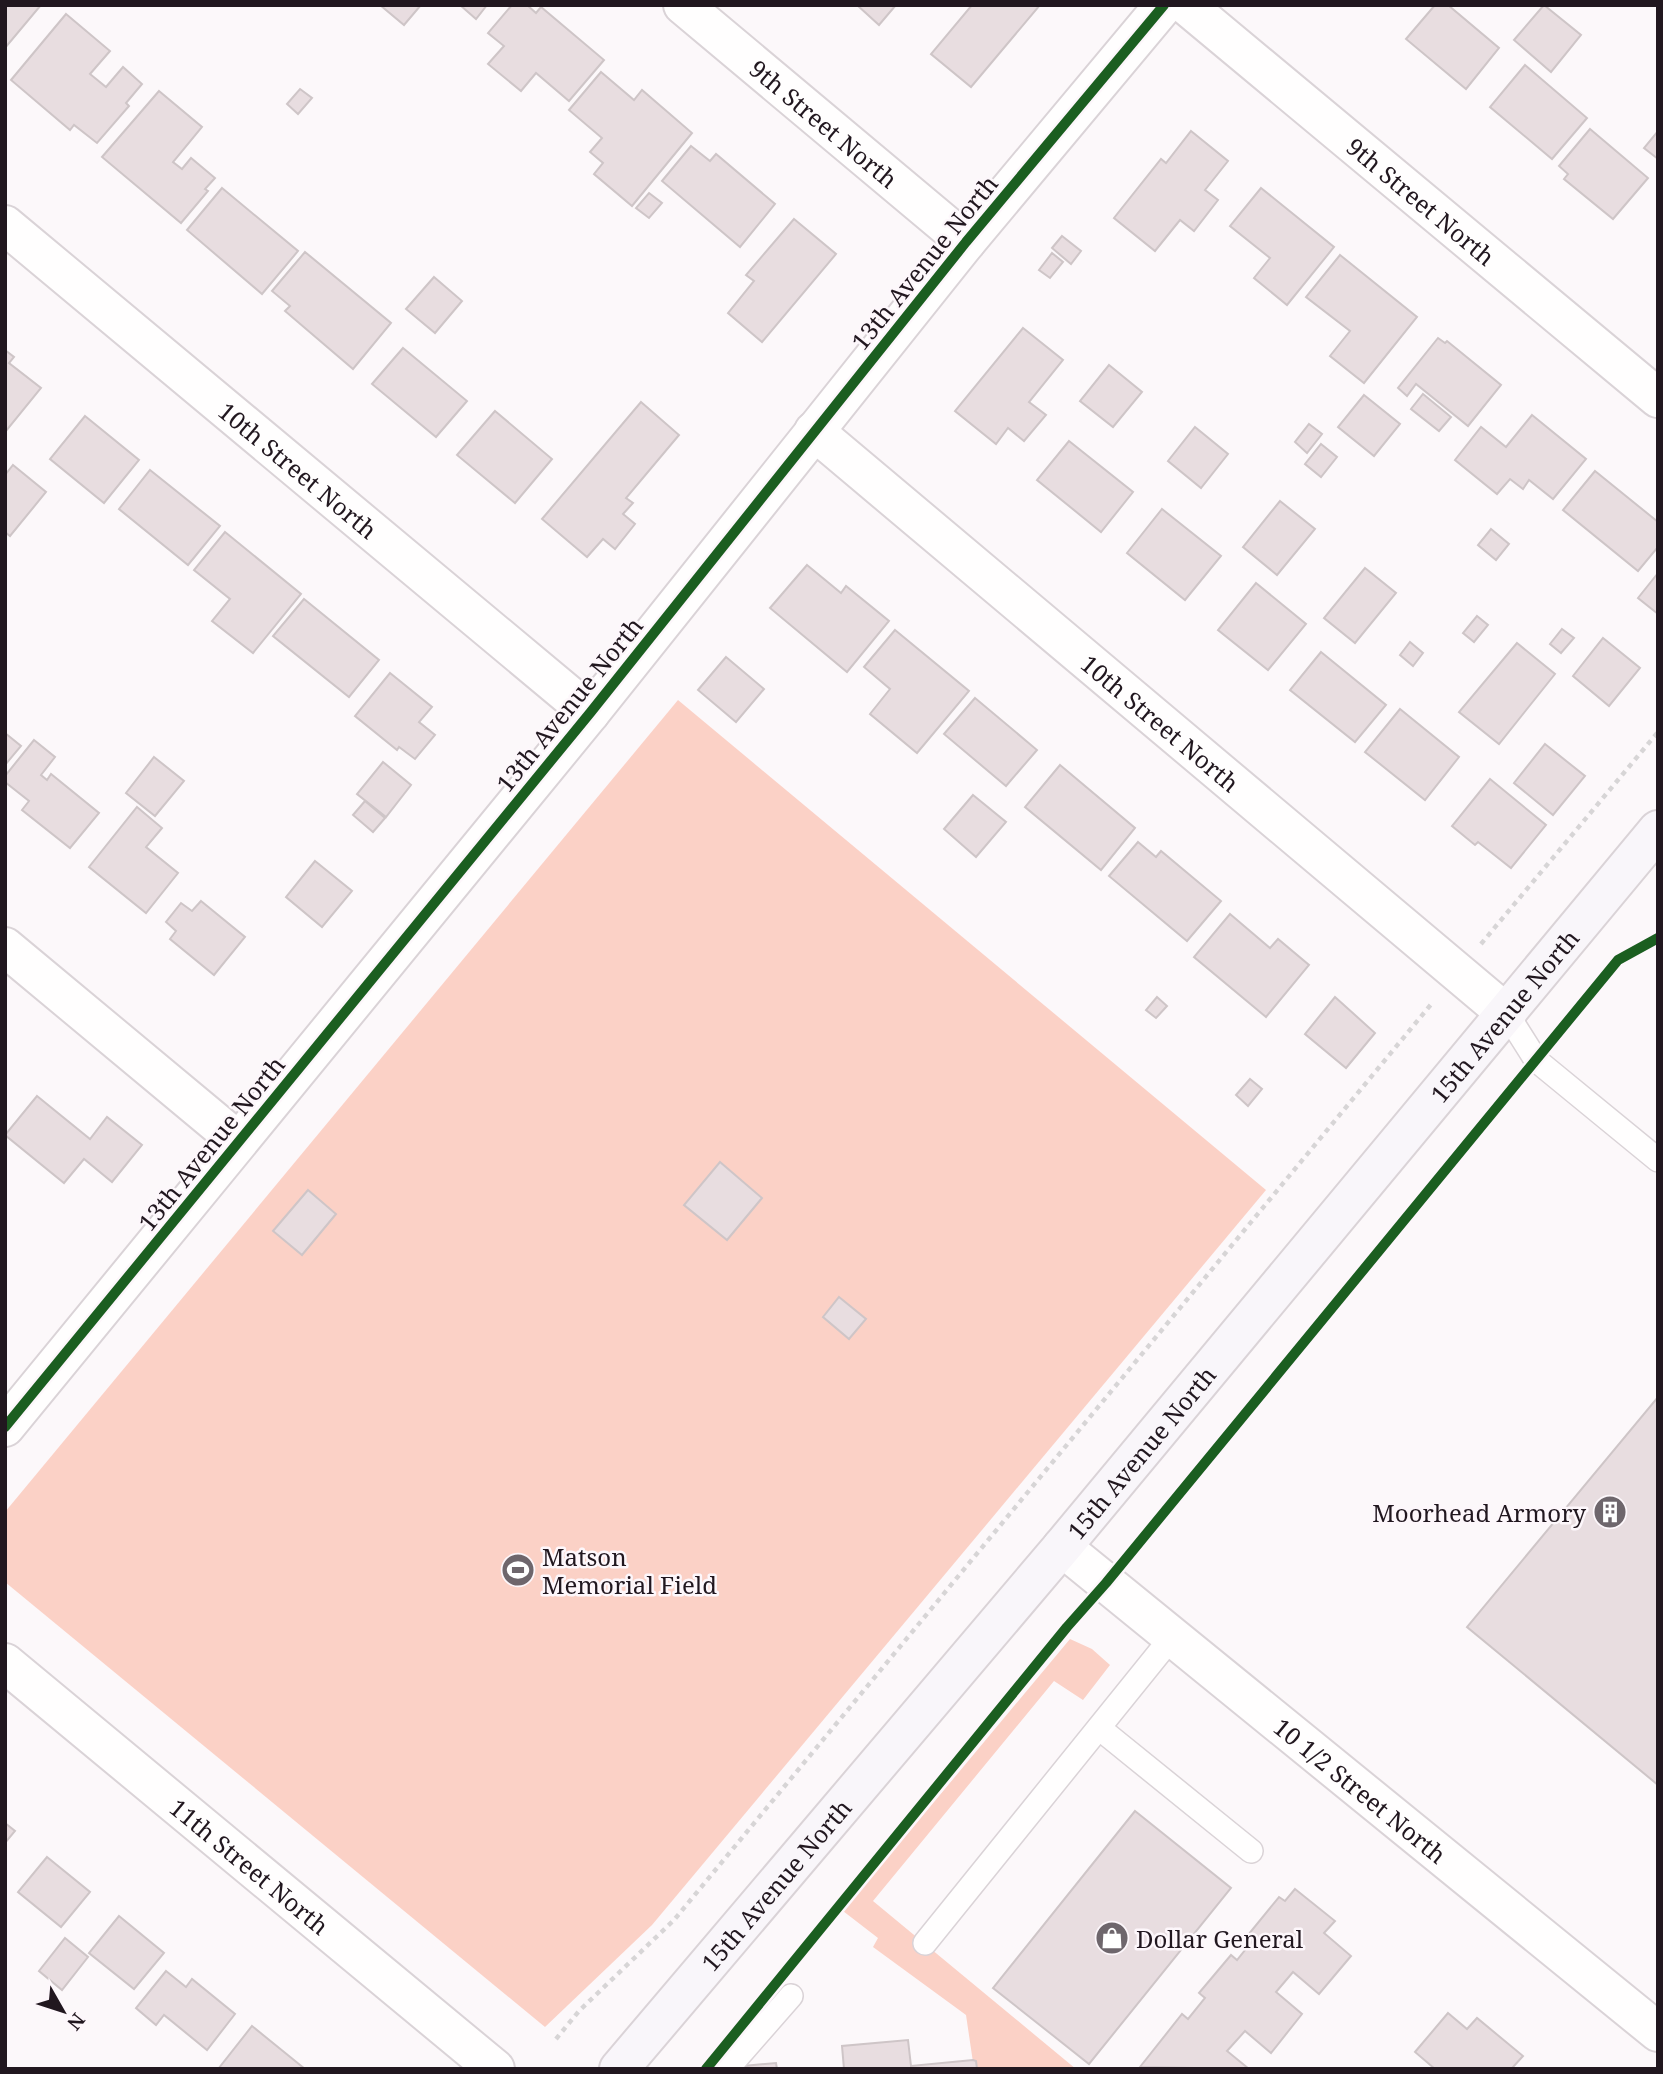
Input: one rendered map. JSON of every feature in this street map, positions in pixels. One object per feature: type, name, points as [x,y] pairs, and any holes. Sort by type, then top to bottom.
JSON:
[{"type":"main road","name":"15th Avenue North","points":[[619,2069],[1062,1547],[1658,830]]},
{"type":"street","name":"9th Street North","points":[[683,5],[966,242]]},
{"type":"street","name":"13th Avenue North","points":[[5,1427],[590,713],[966,242],[1164,5]]},
{"type":"street","name":"9th Street North","points":[[1186,5],[1658,398]]},
{"type":"street","name":"10th Street North","points":[[5,225],[590,713]]},
{"type":"street","name":"10th Street North","points":[[814,431],[1507,1014]]},
{"type":"street","points":[[5,947],[238,1142]]},
{"type":"street","name":"10 1/2 Street North","points":[[1062,1547],[1658,2032]]},
{"type":"street","name":"11th Street North","points":[[5,1662],[495,2069]]},
{"type":"lane","points":[[1507,1014],[1536,1060],[1658,1160]]},
{"type":"lane","points":[[925,1943],[1172,1637]]},
{"type":"lane","points":[[1099,1728],[1251,1851]]},
{"type":"lane","points":[[727,2069],[791,1996]]},
{"type":"path","points":[[556,2039],[579,2011],[674,1920],[1658,732]]},
{"type":"shaded area","points":[[678,700],[1266,1190],[652,1925],[545,2027],[5,1582],[5,1512]]},
{"type":"shaded area","points":[[1070,1639],[1092,1649],[1110,1665],[1083,1700],[1054,1681],[873,1901],[1076,2069],[974,2069],[966,2015],[873,1947],[878,1938],[843,1911]]},
{"type":"building","points":[[5,5],[41,5],[5,48]]},
{"type":"building","points":[[380,5],[421,5],[404,25]]},
{"type":"building","points":[[460,5],[487,5],[476,19]]},
{"type":"building","points":[[512,5],[527,5],[536,13],[541,7],[604,60],[569,101],[536,73],[521,91],[488,64],[504,46],[488,33]]},
{"type":"building","points":[[857,5],[896,5],[879,25]]},
{"type":"building","points":[[972,5],[1040,5],[971,87],[931,54]]},
{"type":"building","points":[[1435,5],[1448,5],[1499,48],[1466,89],[1406,39]]},
{"type":"building","points":[[1544,5],[1581,35],[1551,72],[1514,40]]},
{"type":"building","points":[[66,14],[110,51],[90,74],[106,87],[123,67],[142,84],[126,103],[129,106],[97,143],[74,125],[70,130],[11,80]]},
{"type":"building","points":[[1525,65],[1587,118],[1552,159],[1490,107]]},
{"type":"building","points":[[601,72],[634,100],[642,90],[692,133],[632,206],[594,174],[603,163],[590,152],[602,138],[569,110]]},
{"type":"building","points":[[300,89],[312,98],[298,114],[287,104]]},
{"type":"building","points":[[159,91],[202,127],[173,162],[182,169],[191,158],[215,178],[205,189],[208,191],[181,223],[102,157]]},
{"type":"building","points":[[1590,129],[1648,178],[1613,219],[1564,179],[1568,174],[1559,166]]},
{"type":"building","points":[[1191,131],[1228,161],[1205,190],[1218,200],[1194,231],[1180,220],[1155,251],[1114,218],[1161,159],[1166,163]]},
{"type":"building","points":[[1658,131],[1658,159],[1644,148]]},
{"type":"building","points":[[691,146],[710,161],[716,154],[775,204],[740,247],[662,181]]},
{"type":"building","points":[[222,188],[298,251],[262,294],[187,230]]},
{"type":"building","points":[[1261,188],[1334,247],[1287,305],[1254,278],[1270,258],[1230,226]]},
{"type":"building","points":[[649,193],[662,203],[649,218],[636,208]]},
{"type":"building","points":[[794,219],[836,254],[762,342],[728,313],[754,281],[746,275]]},
{"type":"building","points":[[1062,236],[1081,251],[1071,264],[1052,248]]},
{"type":"building","points":[[305,252],[391,323],[353,369],[285,311],[290,306],[272,291]]},
{"type":"building","points":[[1052,253],[1063,262],[1050,278],[1039,270]]},
{"type":"building","points":[[1340,255],[1417,317],[1364,383],[1330,356],[1350,331],[1306,297]]},
{"type":"building","points":[[434,277],[462,301],[435,333],[406,309]]},
{"type":"building","points":[[1023,328],[1063,360],[1029,402],[1046,415],[1024,441],[1008,428],[996,444],[955,411]]},
{"type":"building","points":[[1438,338],[1445,343],[1447,341],[1501,385],[1468,426],[1416,384],[1407,396],[1398,388]]},
{"type":"building","points":[[403,348],[467,401],[436,437],[372,384]]},
{"type":"building","points":[[5,350],[14,357],[9,363],[41,388],[6,431]]},
{"type":"building","points":[[1109,365],[1142,392],[1113,427],[1080,401]]},
{"type":"building","points":[[1423,394],[1451,417],[1439,431],[1411,409]]},
{"type":"building","points":[[1364,395],[1400,424],[1374,456],[1338,427]]},
{"type":"building","points":[[641,402],[679,435],[626,498],[633,503],[623,514],[635,524],[615,549],[603,539],[587,557],[542,519]]},
{"type":"building","points":[[495,411],[552,459],[515,503],[457,455]]},
{"type":"building","points":[[1532,415],[1586,459],[1553,499],[1529,480],[1523,489],[1510,479],[1497,494],[1455,460],[1481,427],[1506,447]]},
{"type":"building","points":[[85,416],[139,460],[104,503],[50,459]]},
{"type":"building","points":[[1309,424],[1322,434],[1307,453],[1295,442]]},
{"type":"building","points":[[1195,427],[1228,454],[1201,488],[1168,461]]},
{"type":"building","points":[[1069,441],[1133,492],[1101,532],[1037,480]]},
{"type":"building","points":[[1321,444],[1337,457],[1321,477],[1305,464]]},
{"type":"building","points":[[13,465],[46,492],[10,536],[5,532],[5,475]]},
{"type":"building","points":[[150,470],[220,526],[188,565],[119,509]]},
{"type":"building","points":[[1595,471],[1658,522],[1658,547],[1638,571],[1563,510]]},
{"type":"building","points":[[1280,501],[1315,529],[1277,575],[1243,547]]},
{"type":"building","points":[[1162,509],[1221,556],[1185,600],[1127,553]]},
{"type":"building","points":[[1491,529],[1509,544],[1496,560],[1478,545]]},
{"type":"building","points":[[225,532],[301,594],[253,653],[212,621],[230,599],[194,570]]},
{"type":"building","points":[[807,565],[841,593],[846,586],[889,621],[847,672],[770,608]]},
{"type":"building","points":[[1365,568],[1396,593],[1355,643],[1324,618]]},
{"type":"building","points":[[1658,573],[1658,614],[1638,598]]},
{"type":"building","points":[[1256,583],[1306,624],[1268,670],[1218,630]]},
{"type":"building","points":[[304,599],[379,660],[349,697],[273,636]]},
{"type":"building","points":[[1477,616],[1488,625],[1474,642],[1463,633]]},
{"type":"building","points":[[1562,629],[1574,638],[1561,653],[1550,644]]},
{"type":"building","points":[[895,630],[969,691],[917,753],[870,714],[890,689],[864,667]]},
{"type":"building","points":[[1603,638],[1640,668],[1609,706],[1573,676]]},
{"type":"building","points":[[1410,642],[1423,653],[1413,666],[1400,655]]},
{"type":"building","points":[[1517,643],[1555,674],[1499,744],[1459,712]]},
{"type":"building","points":[[1321,652],[1386,705],[1355,742],[1290,690]]},
{"type":"building","points":[[726,657],[764,689],[736,722],[698,690]]},
{"type":"building","points":[[390,673],[432,707],[419,722],[435,735],[415,759],[399,747],[397,750],[355,716]]},
{"type":"building","points":[[975,698],[1037,750],[1006,786],[944,734]]},
{"type":"building","points":[[1400,709],[1459,757],[1425,800],[1365,752]]},
{"type":"building","points":[[5,733],[21,746],[5,765]]},
{"type":"building","points":[[34,740],[55,757],[41,775],[47,780],[51,774],[99,813],[70,848],[22,810],[29,801],[5,782],[5,776]]},
{"type":"building","points":[[1545,744],[1585,776],[1553,815],[1514,783]]},
{"type":"building","points":[[154,757],[184,781],[155,816],[126,793]]},
{"type":"building","points":[[383,762],[411,785],[386,817],[357,794]]},
{"type":"building","points":[[1060,765],[1135,828],[1101,870],[1025,807]]},
{"type":"building","points":[[1490,779],[1546,825],[1511,868],[1478,842],[1475,845],[1452,826]]},
{"type":"building","points":[[973,795],[1006,822],[976,857],[944,829]]},
{"type":"building","points":[[365,801],[385,818],[373,832],[353,815]]},
{"type":"building","points":[[137,807],[162,828],[146,847],[178,873],[146,913],[89,867]]},
{"type":"building","points":[[1138,842],[1156,857],[1161,851],[1221,901],[1187,941],[1109,876]]},
{"type":"building","points":[[315,861],[352,891],[322,927],[286,897]]},
{"type":"building","points":[[201,901],[245,937],[214,975],[170,939],[176,931],[166,922],[181,903],[192,911]]},
{"type":"building","points":[[1230,914],[1270,948],[1278,939],[1309,965],[1266,1017],[1194,957]]},
{"type":"building","points":[[1157,997],[1167,1006],[1156,1018],[1146,1010]]},
{"type":"building","points":[[1335,997],[1375,1033],[1346,1068],[1305,1034]]},
{"type":"building","points":[[1250,1079],[1262,1089],[1248,1106],[1236,1095]]},
{"type":"building","points":[[37,1096],[90,1139],[107,1117],[142,1145],[112,1182],[84,1159],[64,1183],[5,1135]]},
{"type":"building","points":[[720,1162],[762,1198],[727,1240],[684,1205]]},
{"type":"building","points":[[308,1190],[336,1214],[302,1255],[273,1231]]},
{"type":"building","points":[[839,1297],[866,1319],[849,1339],[823,1317]]},
{"type":"building","name":"Moorhead Armory","points":[[1658,1397],[1658,1785],[1467,1627]]},
{"type":"building","name":"Dollar General","points":[[1135,1811],[1231,1888],[1089,2064],[993,1988]]},
{"type":"building","points":[[5,1823],[15,1831],[5,1843]]},
{"type":"building","points":[[47,1857],[90,1892],[61,1927],[18,1892]]},
{"type":"building","points":[[1295,1889],[1335,1921],[1324,1933],[1351,1956],[1319,1994],[1293,1972],[1276,1992],[1302,2014],[1271,2053],[1245,2031],[1227,2051],[1249,2069],[1140,2067],[1182,2014],[1188,2019],[1205,1998],[1199,1993],[1231,1955],[1237,1960],[1253,1940],[1248,1935],[1279,1897],[1285,1901]]},
{"type":"building","points":[[119,1916],[164,1953],[134,1989],[89,1953]]},
{"type":"building","points":[[65,1938],[88,1957],[62,1990],[39,1971]]},
{"type":"building","points":[[166,1971],[186,1987],[192,1979],[235,2014],[207,2050],[164,2015],[156,2025],[136,2008]]},
{"type":"building","points":[[1448,2013],[1467,2029],[1477,2018],[1523,2056],[1513,2067],[1516,2069],[1435,2069],[1415,2052]]},
{"type":"building","points":[[252,2026],[305,2069],[220,2069]]},
{"type":"building","points":[[908,2040],[911,2066],[973,2060],[976,2061],[977,2069],[844,2069],[842,2046]]},
{"type":"building","points":[[776,2063],[777,2069],[733,2069],[733,2067]]},
{"type":"cycle path","points":[[5,1427],[590,713],[966,242],[1164,5]]},
{"type":"cycle path","points":[[706,2069],[1618,960],[1658,938]]},
{"type":"place","name":"Moorhead Armory","points":[[1610,1512]]},
{"type":"place","name":"Matson Memorial Field","points":[[518,1570]]},
{"type":"place","name":"Dollar General","points":[[1112,1938]]}]
